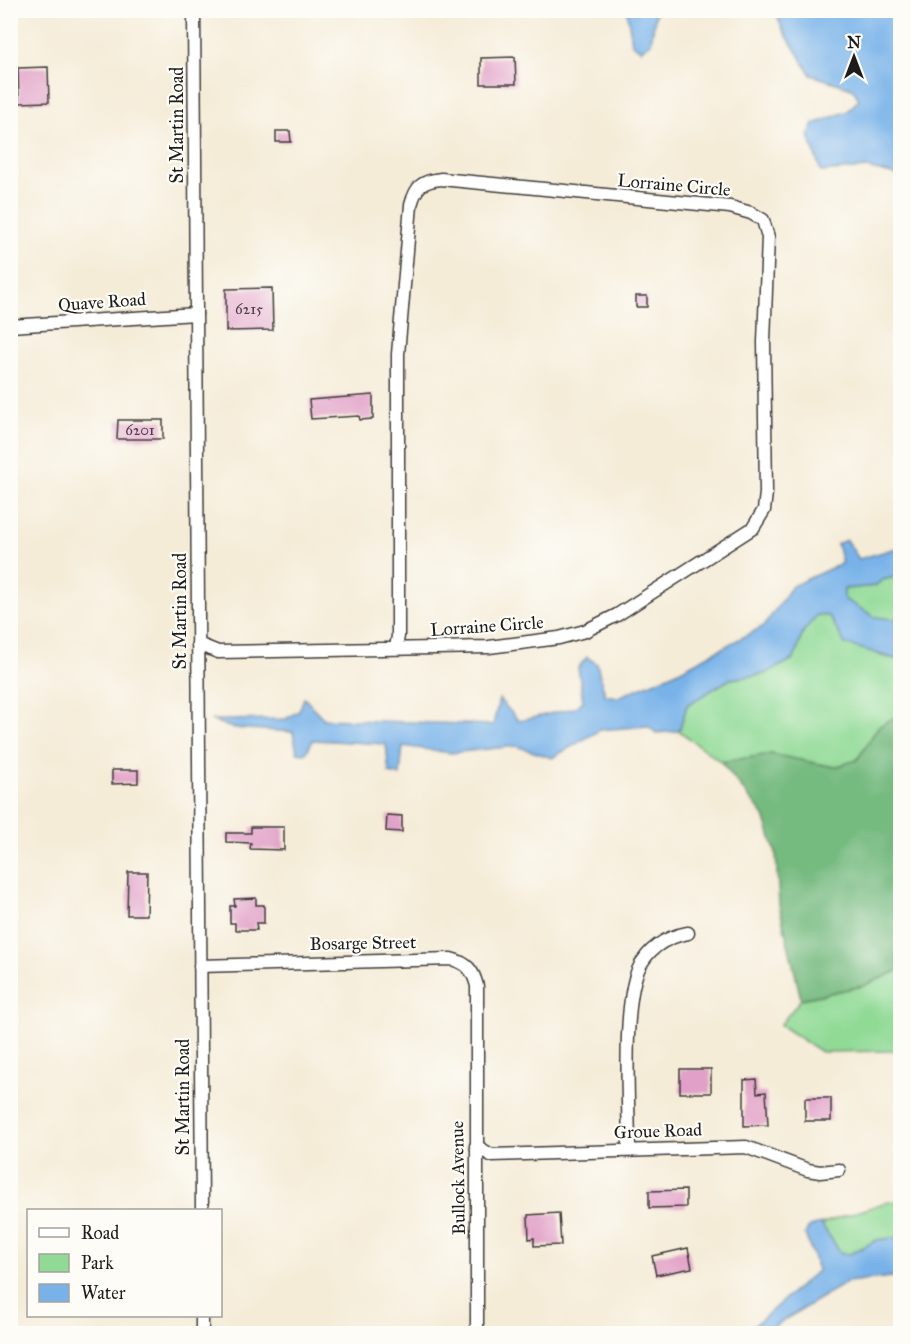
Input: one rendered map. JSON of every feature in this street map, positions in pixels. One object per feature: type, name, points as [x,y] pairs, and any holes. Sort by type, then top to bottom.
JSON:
[{"type":"street","name":"St Martin Road","points":[[194,10],[202,1209]]},
{"type":"street","name":"Lorraine Circle","points":[[198,644],[218,652],[396,648],[528,644],[585,631],[656,592],[753,528],[764,510],[766,493],[764,342],[768,237],[763,220],[751,213],[730,207],[441,179],[426,181],[420,185],[414,192],[411,205],[398,354],[398,636],[396,648]]},
{"type":"street","name":"Quave Road","points":[[10,326],[196,314]]},
{"type":"street","points":[[629,1150],[629,1018],[638,970],[649,954],[663,941],[688,933]]},
{"type":"street","name":"Bosarge Street","points":[[200,966],[451,959],[468,966],[473,972],[477,986],[476,1022]]},
{"type":"street","name":"Bullock Avenue","points":[[476,1022],[477,1334]]},
{"type":"street","name":"Groue Road","points":[[476,1146],[491,1155],[746,1147],[807,1170],[820,1172],[839,1170]]},
{"type":"street","points":[[202,1317],[202,1334]]},
{"type":"green space","points":[[900,576],[900,620],[875,617],[844,600],[844,589],[875,586],[882,580]]},
{"type":"green space","points":[[817,615],[829,616],[881,656],[900,660],[900,714],[878,727],[857,760],[834,767],[771,754],[721,762],[679,731],[687,705],[730,679],[764,674],[794,659],[803,632]]},
{"type":"green space","points":[[900,714],[900,970],[863,986],[801,999],[779,905],[776,854],[764,816],[721,762],[771,754],[834,767],[857,760],[878,727]]},
{"type":"green space","points":[[900,970],[900,1048],[895,1051],[821,1052],[780,1025],[801,999],[863,986]]},
{"type":"green space","points":[[900,1201],[900,1237],[877,1240],[850,1254],[841,1253],[821,1224],[887,1202]]},
{"type":"water","points":[[627,11],[656,11],[651,43],[641,50],[632,44]]},
{"type":"water","points":[[775,11],[900,11],[900,176],[867,168],[821,172],[809,136],[814,124],[848,111],[859,99],[852,88],[811,75],[783,30]]},
{"type":"water","points":[[846,540],[859,559],[900,547],[900,576],[882,580],[875,586],[844,589],[844,599],[875,617],[900,620],[900,660],[845,644],[829,616],[817,615],[803,632],[794,659],[764,674],[730,679],[687,705],[679,731],[656,733],[648,726],[600,730],[552,758],[516,746],[451,753],[403,746],[400,775],[389,773],[386,744],[313,740],[306,753],[297,752],[293,732],[232,728],[211,720],[286,719],[299,711],[304,698],[324,719],[493,725],[499,699],[519,721],[574,708],[583,701],[578,668],[587,657],[597,664],[605,695],[618,697],[675,673],[764,626],[792,586],[842,563],[837,544]]},
{"type":"water","points":[[821,1224],[841,1253],[850,1254],[877,1240],[900,1237],[900,1276],[847,1282],[763,1333],[735,1333],[756,1324],[818,1270],[805,1234],[809,1227]]},
{"type":"building","points":[[515,57],[516,84],[481,84],[481,58]]},
{"type":"building","points":[[48,67],[49,102],[19,103],[18,68]]},
{"type":"building","points":[[276,131],[290,131],[291,142],[276,142]]},
{"type":"building","points":[[272,288],[273,330],[226,331],[226,289]]},
{"type":"building","points":[[636,296],[647,296],[647,307],[636,307]]},
{"type":"building","points":[[373,395],[373,419],[360,420],[359,416],[311,419],[309,400]]},
{"type":"building","points":[[118,420],[163,420],[163,439],[117,439]]},
{"type":"building","points":[[112,770],[138,770],[138,783],[112,784]]},
{"type":"building","points":[[387,815],[402,816],[402,832],[386,831]]},
{"type":"building","points":[[251,827],[284,827],[284,850],[250,849],[251,843],[226,842],[226,833],[251,833]]},
{"type":"building","points":[[128,872],[147,872],[146,915],[127,915]]},
{"type":"building","points":[[256,898],[256,905],[264,905],[264,923],[256,923],[257,930],[235,930],[235,923],[230,923],[230,906],[235,906],[234,899]]},
{"type":"building","points":[[680,1069],[711,1069],[711,1093],[680,1093]]},
{"type":"building","points":[[756,1079],[757,1093],[766,1092],[768,1125],[744,1126],[744,1080]]},
{"type":"building","points":[[805,1098],[831,1098],[831,1121],[805,1121]]},
{"type":"building","points":[[686,1190],[686,1207],[649,1208],[649,1191]]},
{"type":"building","points":[[559,1213],[561,1245],[534,1246],[534,1238],[529,1239],[528,1215]]},
{"type":"building","points":[[688,1248],[692,1268],[656,1275],[652,1256]]}]
